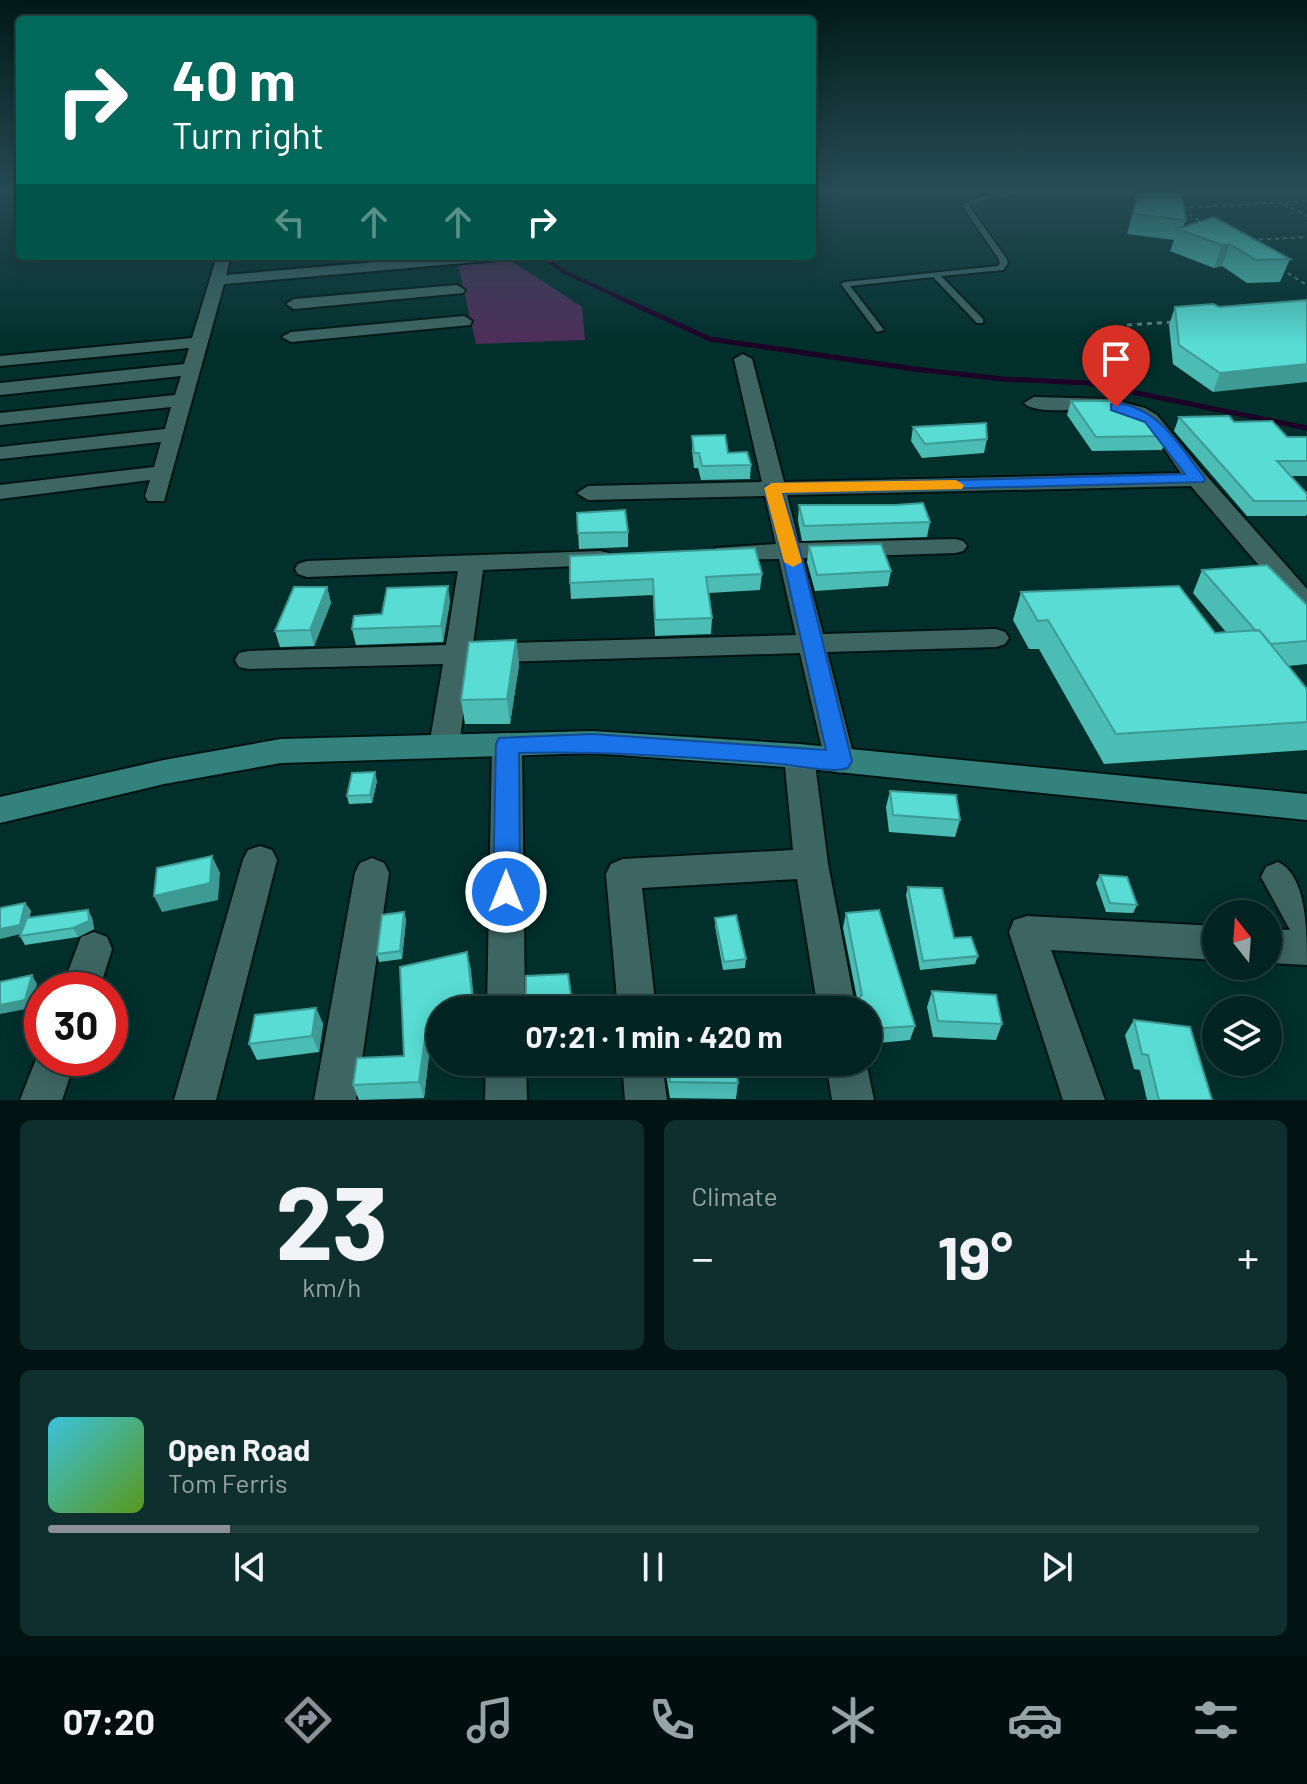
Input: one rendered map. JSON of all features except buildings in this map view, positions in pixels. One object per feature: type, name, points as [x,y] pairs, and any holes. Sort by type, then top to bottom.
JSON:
[{"type":"street","points":[[156,496],[223,260]]},
{"type":"street","points":[[299,260],[290,343],[457,322],[453,344]]},
{"type":"street","points":[[217,280],[297,274],[366,262],[411,260]]},
{"type":"street","points":[[294,304],[457,290]]},
{"type":"street","points":[[0,361],[200,342]]},
{"type":"street","points":[[743,359],[840,761]]},
{"type":"street","points":[[0,389],[192,369]]},
{"type":"street","points":[[0,419],[183,400]]},
{"type":"street","points":[[1034,403],[1116,407],[1150,419],[1197,479],[1307,605]]},
{"type":"street","points":[[0,453],[174,434]]},
{"type":"street","points":[[0,492],[163,472]]},
{"type":"street","points":[[588,493],[1197,479]]},
{"type":"street","points":[[695,554],[955,546]]},
{"type":"street","points":[[307,569],[631,556]]},
{"type":"street","points":[[444,746],[472,562]]},
{"type":"street","points":[[249,660],[996,638]]},
{"type":"street","points":[[2,813],[164,772],[281,751],[592,742],[799,756],[1307,807]]},
{"type":"street","points":[[506,996],[507,744]]},
{"type":"street","points":[[799,756],[811,864],[835,996]]},
{"type":"street","points":[[195,1100],[260,860]]},
{"type":"street","points":[[636,996],[623,874],[811,864]]},
{"type":"street","points":[[335,1100],[372,873]]},
{"type":"street","points":[[1278,877],[1307,927]]},
{"type":"street","points":[[1084,1100],[1027,932],[1202,942]]},
{"type":"street","points":[[1282,947],[1307,948]]},
{"type":"street","points":[[86,972],[94,949]]},
{"type":"street","points":[[41,1100],[50,1076]]},
{"type":"street","points":[[506,1076],[506,1100]]},
{"type":"street","points":[[643,1076],[646,1100]]},
{"type":"street","points":[[849,1076],[853,1100]]},
{"type":"lane","points":[[880,330],[845,284],[1000,268],[1004,263],[991,242]]},
{"type":"lane","points":[[936,276],[980,321]]},
{"type":"path","points":[[1280,268],[1306,283]]},
{"type":"path","points":[[1127,325],[1172,322]]},
{"type":"shaded area","points":[[510,260],[582,307],[585,340],[476,344],[458,265]]},
{"type":"waterway","points":[[548,260],[564,272],[623,299]]},
{"type":"waterway","points":[[618,297],[710,339],[914,369],[1003,379],[1088,383],[1307,428]]},
{"type":"slow traffic","points":[[793,562],[772,488],[956,485]]},
{"type":"route","points":[[506,892],[507,744],[592,742],[840,761],[790,550],[772,488],[1197,479],[1150,419],[1116,407]]}]
